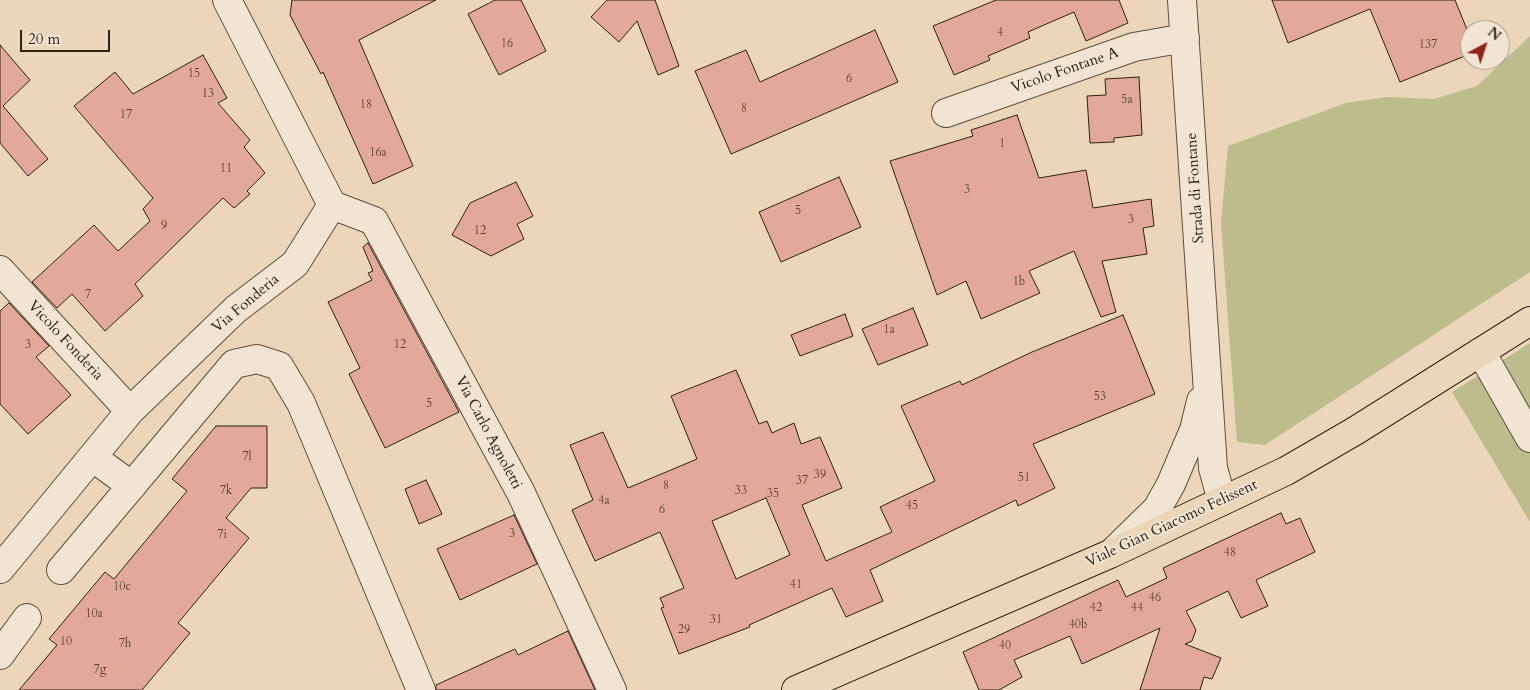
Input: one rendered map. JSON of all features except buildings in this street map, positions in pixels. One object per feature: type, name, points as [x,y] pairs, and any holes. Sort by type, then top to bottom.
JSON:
[{"type":"main road","name":"Viale Gian Giacomo Felissent","points":[[796,690],[1110,554],[1222,502],[1321,452],[1530,321]]},
{"type":"street","name":"Strada di Fontane","points":[[1182,0],[1213,468],[1222,502]]},
{"type":"street","points":[[237,4],[332,205]]},
{"type":"street","name":"Vicolo Fontane A","points":[[946,113],[1134,47],[1185,38]]},
{"type":"street","name":"Via Carlo Agnoletti","points":[[332,205],[374,221],[520,493],[612,690]]},
{"type":"street","name":"Via Fonderia","points":[[0,570],[130,411],[236,309],[295,264],[332,205]]},
{"type":"street","name":"Vicolo Fonderia","points":[[0,270],[130,411]]},
{"type":"street","points":[[1481,352],[1530,438]]},
{"type":"street","points":[[61,570],[234,364],[257,359],[279,366],[301,403],[421,690]]},
{"type":"street","points":[[1110,554],[1157,509],[1171,484],[1194,430],[1207,376]]},
{"type":"street","points":[[92,457],[132,486]]},
{"type":"street","points":[[1,651],[27,618]]},
{"type":"green space","points":[[1530,36],[1530,272],[1265,445],[1237,442],[1221,223],[1228,146],[1346,103],[1386,97],[1434,99],[1477,86],[1494,70],[1510,70],[1510,55]]},
{"type":"green space","points":[[1530,343],[1530,522],[1452,392]]}]
